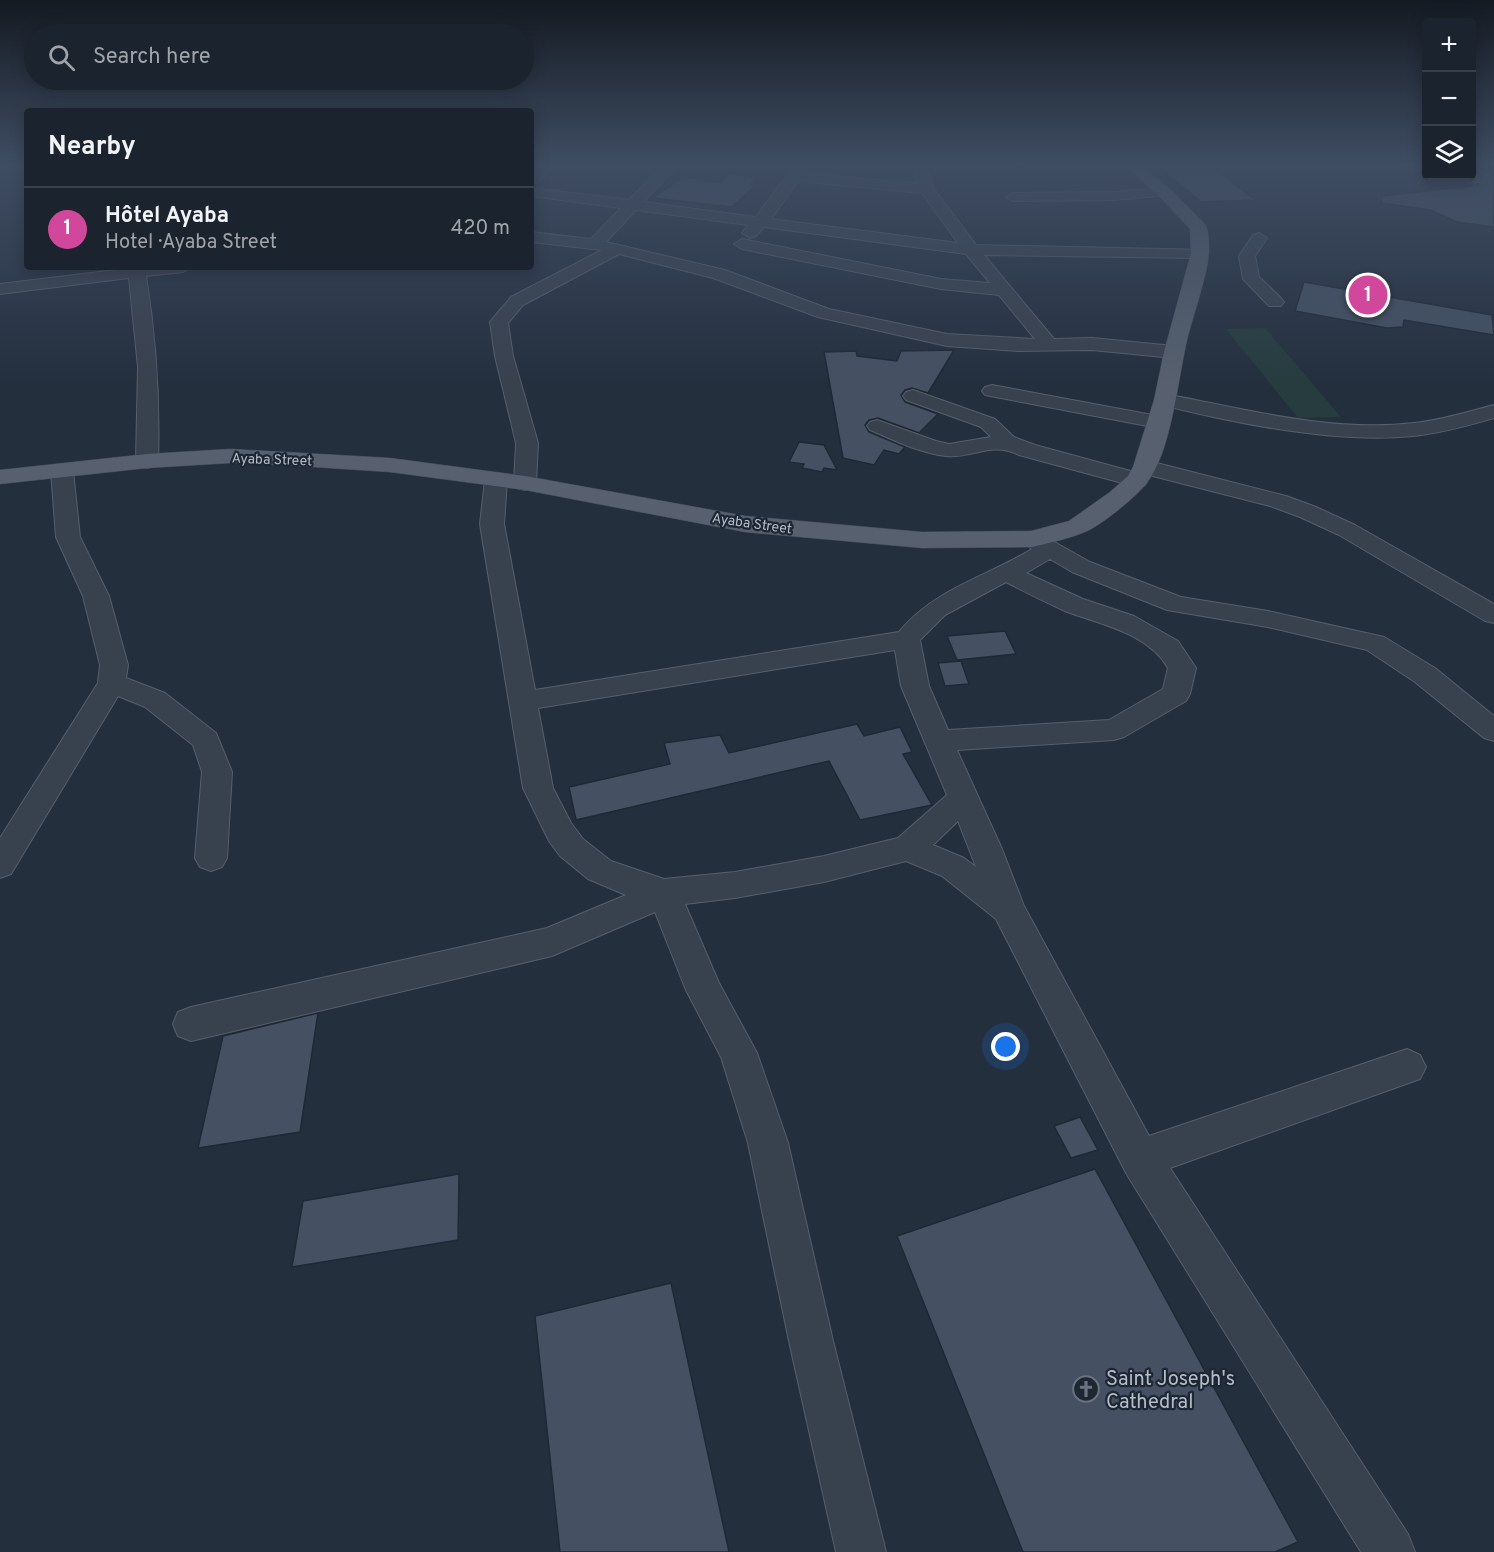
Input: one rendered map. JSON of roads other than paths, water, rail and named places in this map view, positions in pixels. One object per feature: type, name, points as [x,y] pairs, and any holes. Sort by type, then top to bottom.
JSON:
[{"type":"main road","points":[[1141,473],[1162,411],[1174,352],[1200,253],[1199,237]]},
{"type":"main road","name":"Ayaba Street","points":[[0,477],[147,461],[230,456],[282,458],[390,465],[510,481],[745,524],[922,540],[1040,544],[1078,526],[1119,497],[1141,473]]},
{"type":"street","points":[[535,237],[595,244],[719,274],[824,312],[904,331],[983,344],[1092,344],[1174,352]]},
{"type":"street","points":[[595,244],[601,237]]},
{"type":"street","points":[[719,274],[747,237]]},
{"type":"street","points":[[876,237],[971,250],[1200,253]]},
{"type":"street","points":[[962,237],[1049,345]]},
{"type":"street","points":[[1259,238],[1247,256],[1251,279],[1275,302]]},
{"type":"street","points":[[742,244],[941,284],[1004,290]]},
{"type":"street","points":[[615,250],[518,301],[499,322],[504,356],[526,443],[492,524],[538,788],[550,818],[572,851],[601,872],[626,883],[663,893]]},
{"type":"street","points":[[0,289],[160,270]]},
{"type":"street","points":[[137,273],[148,357],[147,461]]},
{"type":"street","points":[[992,391],[1353,432],[1387,433],[1430,429],[1474,419],[1494,411]]},
{"type":"street","points":[[913,396],[988,423],[1007,441],[1027,450],[1278,501],[1308,512],[1347,530],[1494,615]]},
{"type":"street","points":[[877,426],[931,447],[949,450],[1007,441]]},
{"type":"street","points":[[0,865],[112,683],[114,665],[96,596],[68,537],[62,471]]},
{"type":"street","points":[[1390,1552],[1140,1159],[1008,909],[964,798],[915,686],[907,639],[914,628],[938,607],[1028,564],[1040,544],[1081,567],[1176,604],[1268,619],[1375,643],[1425,675],[1494,731]]},
{"type":"street","points":[[939,741],[1114,730],[1176,694],[1182,668],[1169,647],[1125,622],[1074,605],[1006,573]]},
{"type":"street","points":[[524,701],[907,639]]},
{"type":"street","points":[[112,683],[155,700],[206,740],[217,772],[211,858]]},
{"type":"street","points":[[191,1024],[552,941],[663,893],[758,881],[824,869],[908,848],[964,798]]},
{"type":"street","points":[[908,848],[953,867],[1008,909]]},
{"type":"street","points":[[663,893],[704,990],[738,1053],[768,1143],[811,1341],[861,1552]]},
{"type":"street","points":[[1140,1159],[1407,1067]]},
{"type":"place","name":"Hôtel Ayaba","points":[[1368,295]]},
{"type":"place","name":"Saint Joseph's Cathedral","points":[[1086,1389]]}]
